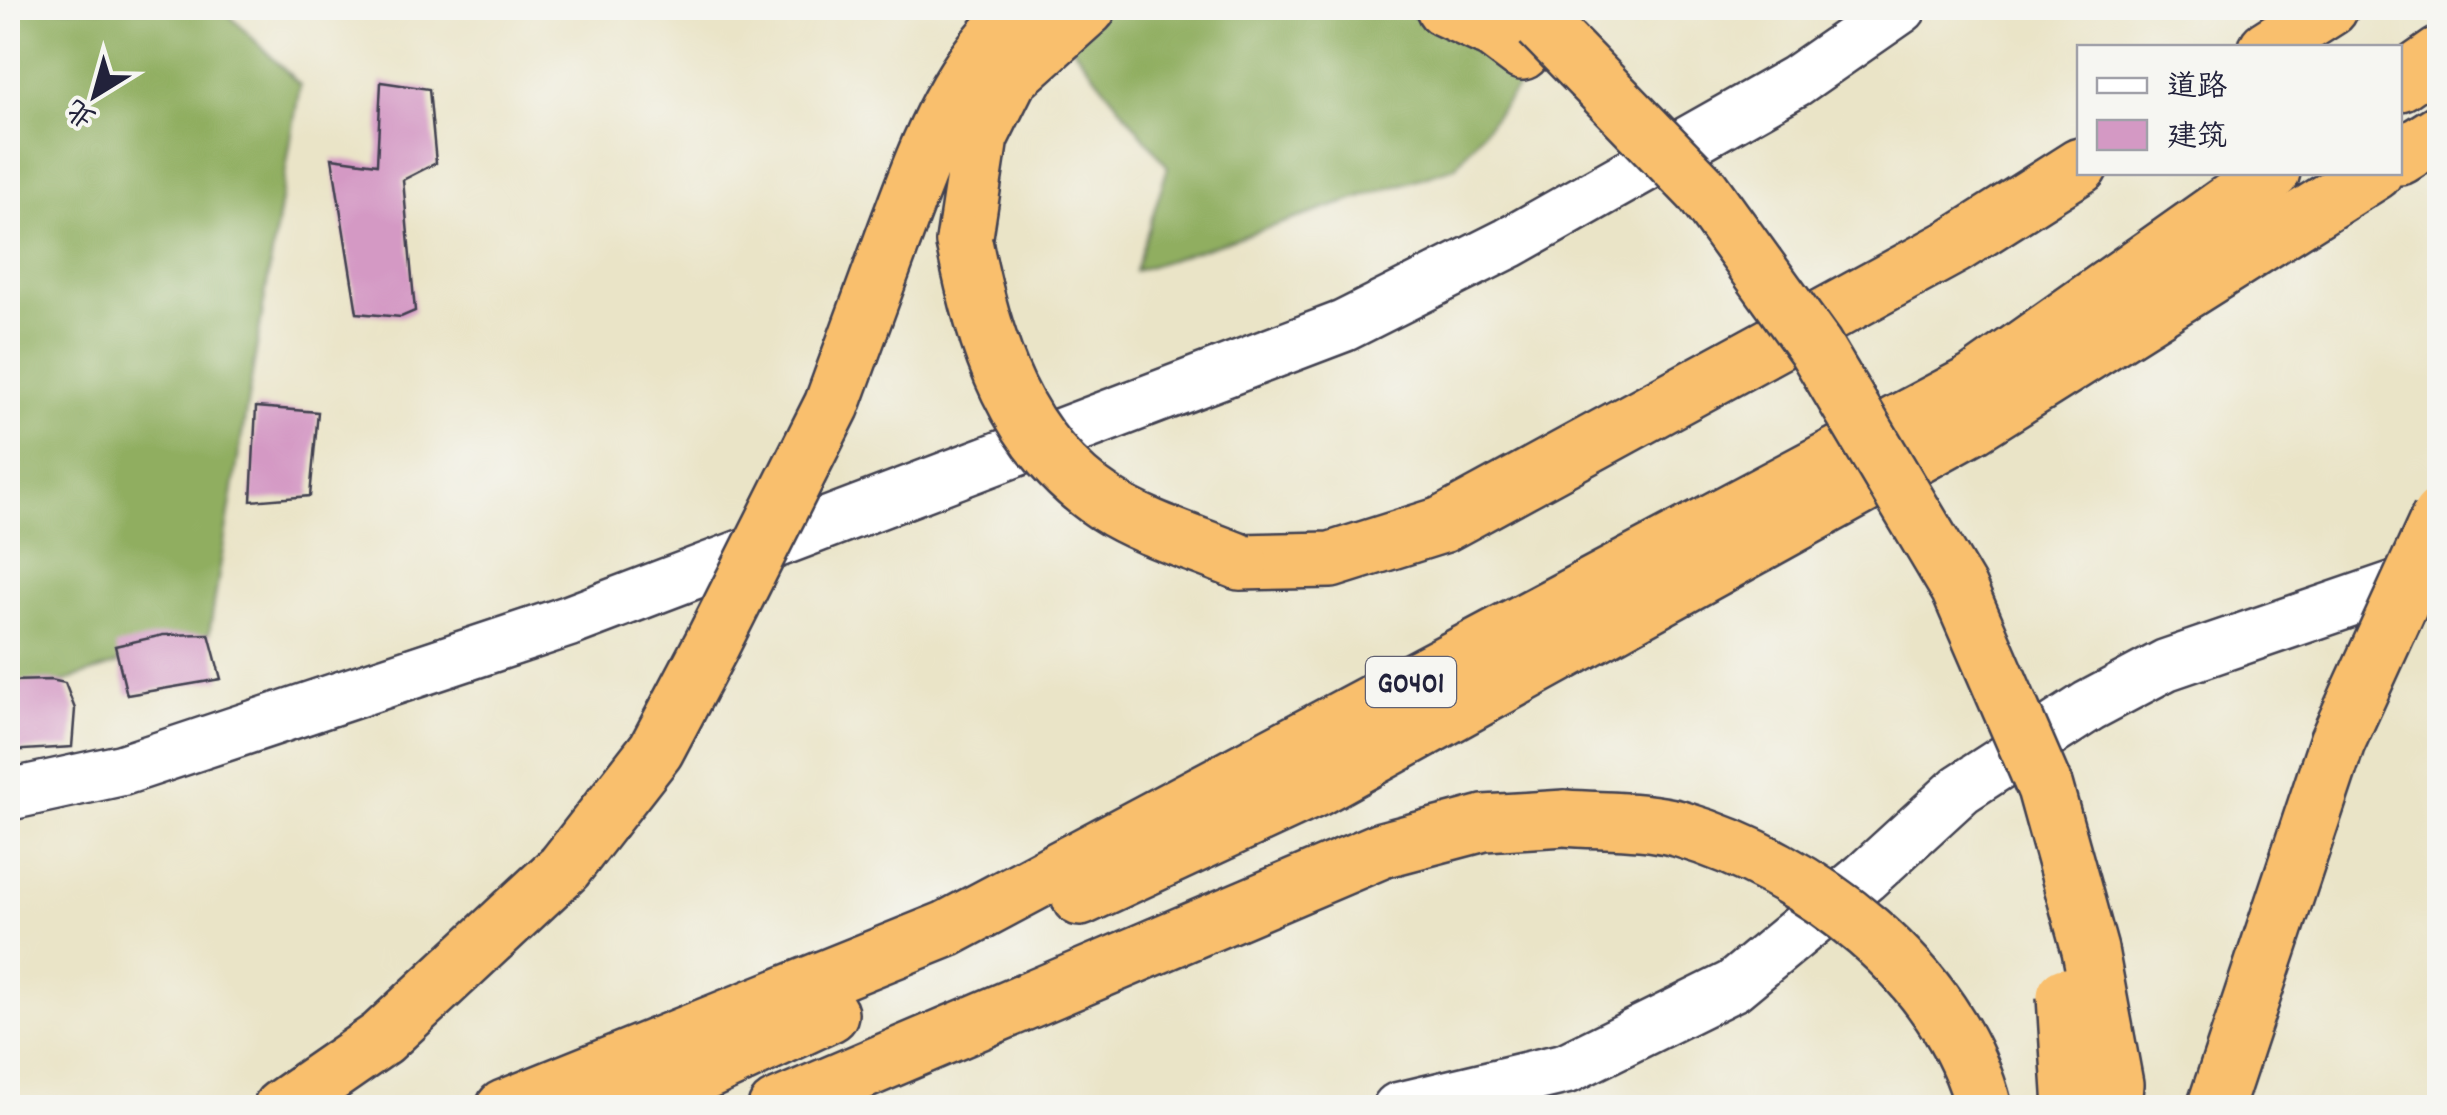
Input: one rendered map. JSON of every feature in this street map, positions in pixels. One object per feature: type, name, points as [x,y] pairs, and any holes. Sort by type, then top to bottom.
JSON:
[{"type":"highway","points":[[281,1108],[382,1038],[564,868],[656,750],[832,404],[938,121],[998,30],[1025,8]]},
{"type":"highway","points":[[1088,8],[1008,79],[980,137],[964,242],[976,302],[1003,384],[1056,466],[1109,506],[1240,562],[1332,560],[1442,525],[1954,246],[2077,168]]},
{"type":"highway","points":[[1444,8],[1494,31],[1523,28],[1700,189],[1815,347],[1958,589],[2045,788],[2090,950],[2114,1084],[2112,1108]]},
{"type":"highway","points":[[2272,45],[2330,8]]},
{"type":"highway","points":[[1523,28],[1705,246],[1905,546],[1976,701],[2057,920],[2073,1068],[2072,1108]]},
{"type":"highway","points":[[2402,82],[2440,55]]},
{"type":"highway","points":[[2402,156],[2440,132]]},
{"type":"highway","name":"G0401","points":[[504,1108],[965,920],[1975,382],[2268,175]]},
{"type":"highway","name":"G0401","points":[[628,1108],[1317,788],[1974,424],[2370,175]]},
{"type":"highway","points":[[2215,1108],[2337,742],[2440,516]]},
{"type":"highway","points":[[776,1108],[1382,850],[1484,823],[1565,818],[1677,828],[1778,868],[1868,933],[1933,1000],[1976,1075],[1984,1108]]},
{"type":"street","points":[[8,795],[122,770],[570,622],[1202,384],[1344,326],[1509,243],[1796,81],[1900,8]]},
{"type":"street","points":[[1398,1108],[1567,1068],[1734,986],[1865,877],[1961,789],[2090,706],[2166,665],[2440,570]]},
{"type":"green space","points":[[8,8],[222,8],[300,85],[209,634],[8,700]]},
{"type":"green space","points":[[1041,8],[1580,8],[1455,167],[1135,271],[1168,167]]},
{"type":"building","points":[[381,82],[429,89],[436,163],[403,180],[415,311],[401,317],[357,313],[332,158],[377,164]]},
{"type":"building","points":[[256,407],[318,412],[310,496],[251,501]]},
{"type":"building","points":[[209,634],[221,679],[127,695],[115,646],[163,635]]},
{"type":"building","points":[[8,681],[65,683],[75,709],[72,747],[8,751]]}]
